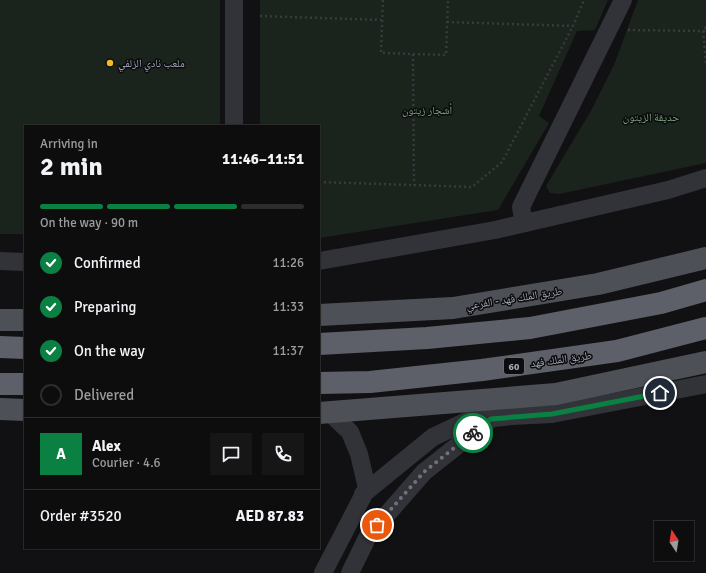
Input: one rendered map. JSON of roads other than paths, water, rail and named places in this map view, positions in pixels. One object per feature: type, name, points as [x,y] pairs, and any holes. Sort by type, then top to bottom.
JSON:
[{"type":"highway","points":[[320,344],[427,338],[530,328],[661,303],[706,290]]},
{"type":"highway","name":"طريق الملك فهد","points":[[320,383],[370,382],[482,370],[617,351],[706,328]]},
{"type":"highway","points":[[0,348],[24,348]]},
{"type":"highway","points":[[0,384],[24,384]]},
{"type":"main road","name":"طريق الملك فهد - الفرعي","points":[[320,315],[453,308],[598,284],[706,258]]},
{"type":"main road","points":[[0,320],[24,320]]},
{"type":"main road","points":[[324,413],[556,394],[706,362]]},
{"type":"main road","points":[[0,410],[24,410]]},
{"type":"street","points":[[234,0],[234,125]]},
{"type":"street","points":[[524,223],[521,207],[623,0]]},
{"type":"street","points":[[320,261],[495,230],[668,190],[706,178]]},
{"type":"street","points":[[0,261],[24,262]]},
{"type":"street","points":[[363,494],[433,437],[467,421],[552,414],[706,384]]},
{"type":"street","points":[[323,573],[366,488],[359,454],[350,432],[324,413]]},
{"type":"street","points":[[350,573],[368,536],[424,472],[491,419]]},
{"type":"place","name":"ملعب نادي الزلفي","points":[[110,63]]},
{"type":"park label","name":"أشجار زيتون","points":[[427,110]]},
{"type":"park label","name":"حديقة الزيتون","points":[[651,117]]}]
